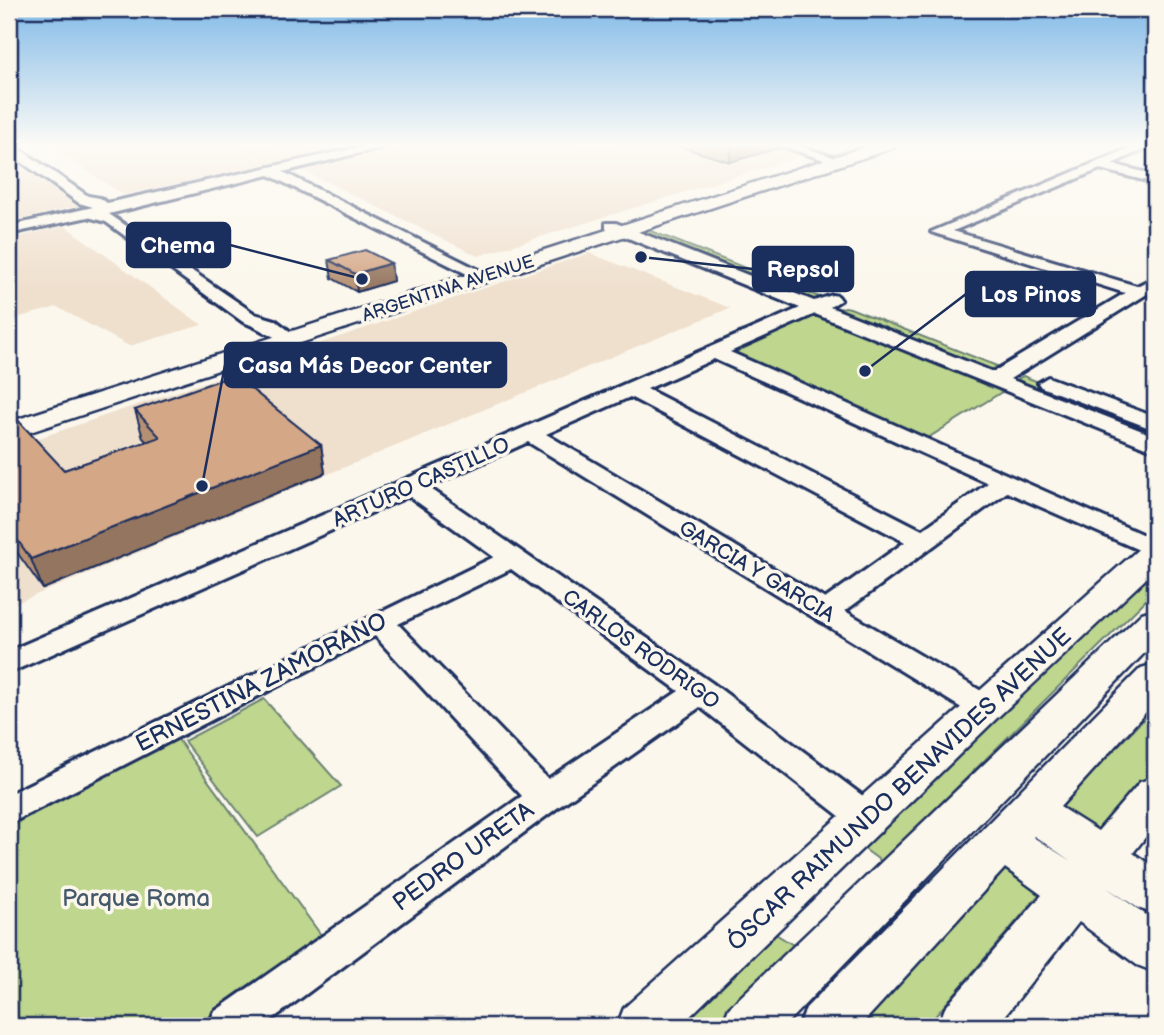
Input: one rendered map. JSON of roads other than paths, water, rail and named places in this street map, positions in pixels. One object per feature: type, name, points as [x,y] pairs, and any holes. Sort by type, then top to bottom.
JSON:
[{"type":"main road","name":"ARGENTINA AVENUE","points":[[9,418],[720,193]]},
{"type":"main road","name":"ARGENTINA AVENUE","points":[[9,431],[271,334],[729,193]]},
{"type":"main road","name":"ÓSCAR RAIMUNDO BENAVIDES AVENUE","points":[[643,1026],[1155,551]]},
{"type":"main road","points":[[748,1026],[1155,621]]},
{"type":"main road","points":[[825,1026],[1155,678]]},
{"type":"main road","points":[[964,1026],[1155,794]]},
{"type":"main road","points":[[1017,826],[1089,875],[1155,949]]},
{"type":"main road","points":[[1089,875],[1155,893]]},
{"type":"street","points":[[74,193],[271,334]]},
{"type":"street","points":[[9,230],[172,193]]},
{"type":"street","points":[[316,193],[471,270]]},
{"type":"street","points":[[1031,193],[939,232],[1147,287]]},
{"type":"street","points":[[626,225],[832,300],[1155,424]]},
{"type":"street","points":[[626,225],[813,308],[1155,444]]},
{"type":"street","points":[[995,379],[1147,287]]},
{"type":"street","name":"ARTURO CASTILLO","points":[[9,663],[832,300]]},
{"type":"street","points":[[713,352],[1007,481],[1155,551]]},
{"type":"street","points":[[630,389],[923,541]]},
{"type":"street","name":"GARCIA Y GARCIA","points":[[530,434],[984,707]]},
{"type":"street","points":[[825,612],[1007,481]]},
{"type":"street","name":"CARLOS RODRIGO","points":[[411,486],[701,691],[867,818]]},
{"type":"street","name":"ERNESTINA ZAMORANO","points":[[9,810],[379,622],[514,557]]},
{"type":"street","points":[[379,622],[545,798]]},
{"type":"street","name":"PEDRO URETA","points":[[229,1026],[545,798],[701,691]]},
{"type":"place","name":"Repsol","points":[[641,257]]},
{"type":"place","name":"Chema","points":[[362,279]]},
{"type":"place","name":"Los Pinos","points":[[865,371]]},
{"type":"place","name":"Casa Más Decor Center","points":[[202,486]]},
{"type":"park label","name":"Parque Roma","points":[[136,898]]}]
